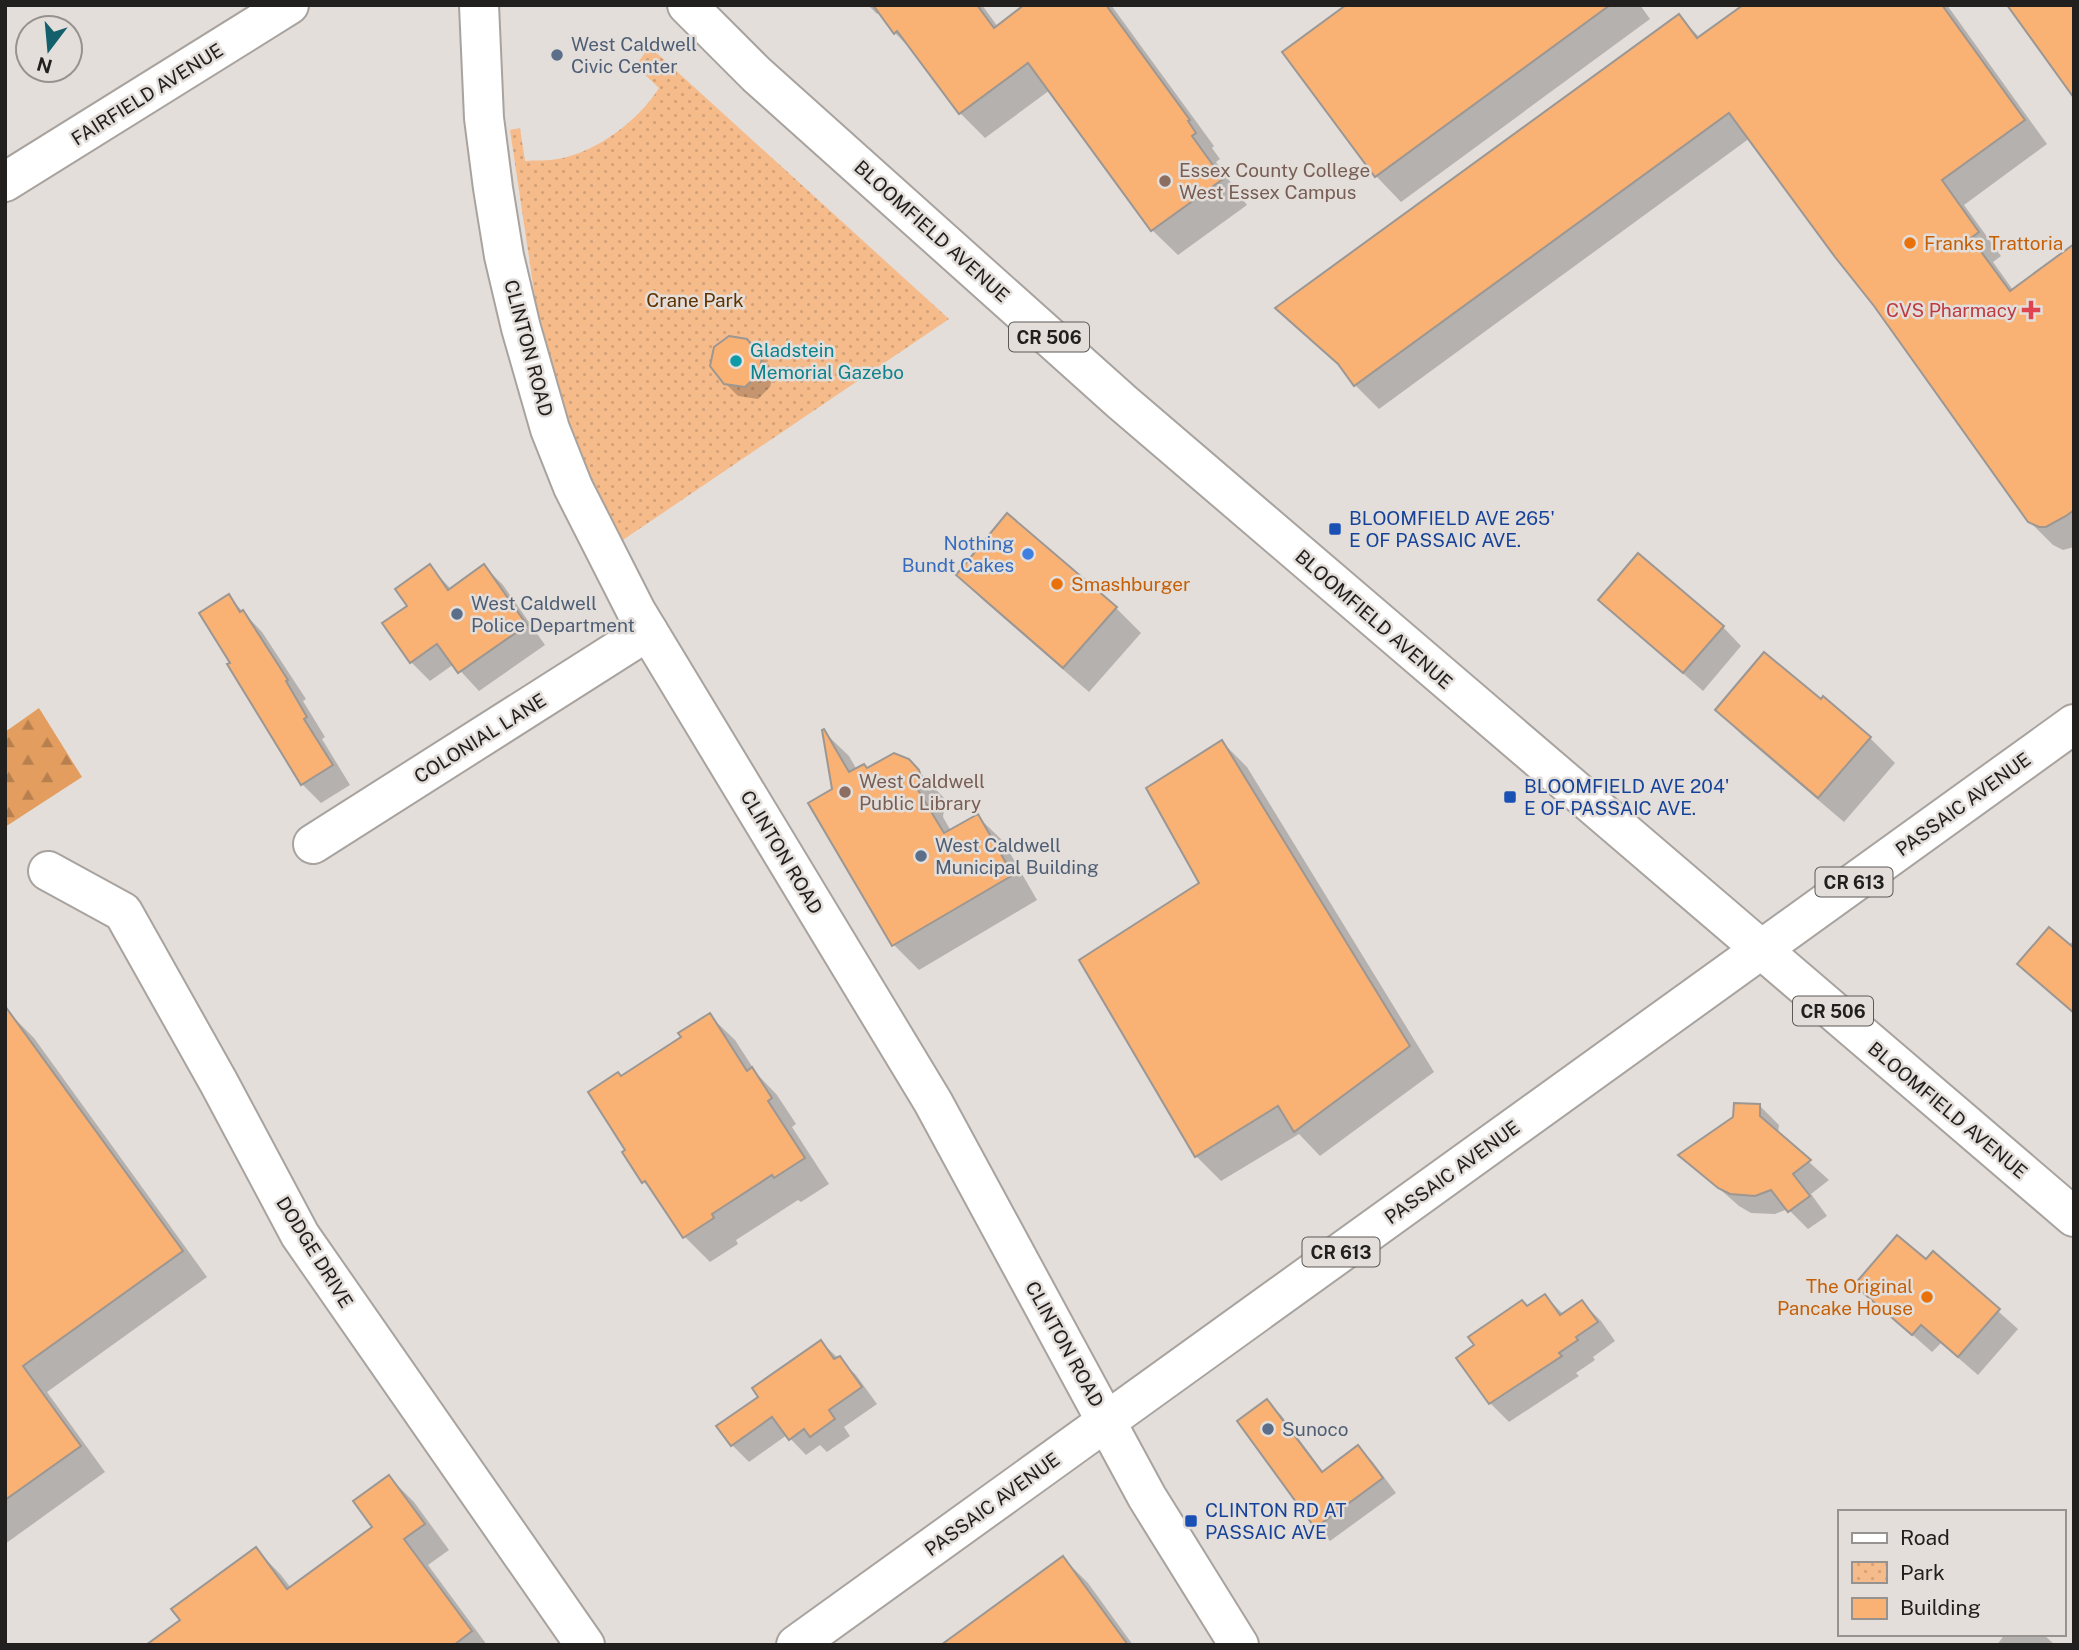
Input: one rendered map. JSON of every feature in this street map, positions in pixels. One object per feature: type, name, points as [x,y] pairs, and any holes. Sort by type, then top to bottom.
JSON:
[{"type":"street","name":"FAIRFIELD AVENUE","points":[[5,182],[289,5]]},
{"type":"street","name":"CLINTON ROAD","points":[[479,5],[484,118],[504,256],[521,328],[551,429],[573,487],[648,631],[933,1102],[1147,1497],[1239,1645]]},
{"type":"street","name":"BLOOMFIELD AVENUE","points":[[687,5],[757,75],[1122,402],[2074,1217]]},
{"type":"street","name":"COLONIAL LANE","points":[[313,845],[648,631]]},
{"type":"street","name":"PASSAIC AVENUE","points":[[796,1645],[2074,724]]},
{"type":"street","name":"DODGE DRIVE","points":[[48,871],[123,912],[300,1234],[585,1645]]},
{"type":"green space","name":"Crane Park","points":[[649,46],[949,319],[614,546],[550,398],[510,130],[520,128],[525,161],[558,159],[602,142],[640,112],[659,88],[636,66]]},
{"type":"green space","points":[[39,708],[82,777],[5,827],[5,732]]},
{"type":"building","points":[[873,5],[977,5],[994,28],[1024,5],[1106,5],[1190,120],[1188,121],[1196,133],[1192,136],[1223,179],[1151,231],[1028,63],[959,114],[897,31],[894,34]]},
{"type":"building","points":[[1346,5],[1610,5],[1375,177],[1282,52]]},
{"type":"building","points":[[1743,5],[1942,5],[2025,120],[1942,180],[1979,232],[1971,238],[2010,291],[2074,244],[2074,510],[2066,516],[2046,527],[2028,522],[1874,306],[1729,113],[1354,386],[1338,364],[1275,308],[1679,14],[1697,38]]},
{"type":"building","points":[[2007,5],[2074,5],[2074,98]]},
{"type":"building","name":"Gladstein Memorial Gazebo","points":[[729,336],[747,339],[762,357],[759,374],[745,387],[724,384],[710,366],[714,347]]},
{"type":"building","points":[[1007,513],[1117,607],[1063,668],[956,575]]},
{"type":"building","points":[[1638,553],[1724,626],[1683,673],[1598,600]]},
{"type":"building","name":"West Caldwell Police Department","points":[[430,564],[448,590],[484,564],[527,625],[458,673],[437,644],[410,663],[382,623],[407,606],[395,589]]},
{"type":"building","points":[[229,594],[240,612],[243,610],[288,680],[286,681],[307,717],[304,719],[333,765],[301,785],[199,613]]},
{"type":"building","points":[[1764,652],[1821,699],[1823,696],[1871,737],[1818,798],[1715,710]]},
{"type":"building","name":"West Caldwell Municipal Building","points":[[824,729],[849,772],[864,764],[867,768],[894,753],[909,759],[919,770],[921,777],[918,790],[944,833],[978,814],[1013,875],[892,946],[808,803],[832,789],[822,730]]},
{"type":"building","points":[[1222,740],[1410,1046],[1294,1132],[1278,1106],[1195,1157],[1079,960],[1199,883],[1146,788]]},
{"type":"building","points":[[2049,927],[2074,948],[2074,1013],[2017,964]]},
{"type":"building","points":[[5,1006],[183,1251],[23,1366],[81,1446],[5,1500]]},
{"type":"building","points":[[710,1013],[747,1071],[752,1067],[772,1098],[768,1101],[805,1158],[774,1178],[772,1175],[712,1214],[714,1218],[683,1238],[645,1181],[642,1183],[622,1152],[625,1150],[588,1092],[618,1072],[621,1076],[681,1037],[678,1033]]},
{"type":"building","points":[[1734,1103],[1760,1104],[1760,1116],[1811,1160],[1793,1174],[1810,1196],[1788,1212],[1771,1190],[1755,1196],[1730,1194],[1718,1188],[1678,1155],[1733,1117]]},
{"type":"building","name":"The Original Pancake House","points":[[1897,1235],[1926,1259],[1933,1251],[2000,1309],[1958,1357],[1921,1325],[1912,1335],[1854,1285]]},
{"type":"building","points":[[1545,1294],[1560,1315],[1582,1300],[1598,1322],[1559,1353],[1562,1356],[1489,1404],[1456,1358],[1474,1345],[1468,1337],[1522,1300],[1527,1306]]},
{"type":"building","points":[[821,1340],[834,1359],[840,1356],[862,1387],[829,1410],[835,1419],[810,1437],[804,1429],[789,1440],[772,1417],[731,1446],[716,1426],[758,1397],[752,1388]]},
{"type":"building","points":[[1267,1399],[1322,1472],[1358,1445],[1383,1478],[1315,1528],[1237,1421]]},
{"type":"building","points":[[389,1475],[425,1524],[404,1539],[472,1631],[454,1645],[146,1645],[180,1620],[171,1609],[256,1547],[287,1589],[372,1527],[353,1501]]},
{"type":"building","points":[[1063,1556],[1128,1645],[941,1645]]},
{"type":"place","name":"West Caldwell Civic Center","points":[[557,55]]},
{"type":"place","name":"Essex County College West Essex Campus","points":[[1165,181]]},
{"type":"place","name":"Franks Trattoria","points":[[1910,243]]},
{"type":"place","name":"CVS Pharmacy","points":[[2031,310]]},
{"type":"place","name":"Gladstein Memorial Gazebo","points":[[736,361]]},
{"type":"place","name":"BLOOMFIELD AVE 265' E OF PASSAIC AVE.","points":[[1335,529]]},
{"type":"place","name":"Nothing Bundt Cakes","points":[[1028,554]]},
{"type":"place","name":"Smashburger","points":[[1057,584]]},
{"type":"place","name":"West Caldwell Police Department","points":[[457,614]]},
{"type":"place","name":"West Caldwell Public Library","points":[[845,792]]},
{"type":"place","name":"BLOOMFIELD AVE 204' E OF PASSAIC AVE.","points":[[1510,797]]},
{"type":"place","name":"West Caldwell Municipal Building","points":[[921,856]]},
{"type":"place","name":"The Original Pancake House","points":[[1927,1297]]},
{"type":"place","name":"Sunoco","points":[[1268,1429]]},
{"type":"place","name":"CLINTON RD AT PASSAIC AVE","points":[[1191,1521]]}]
